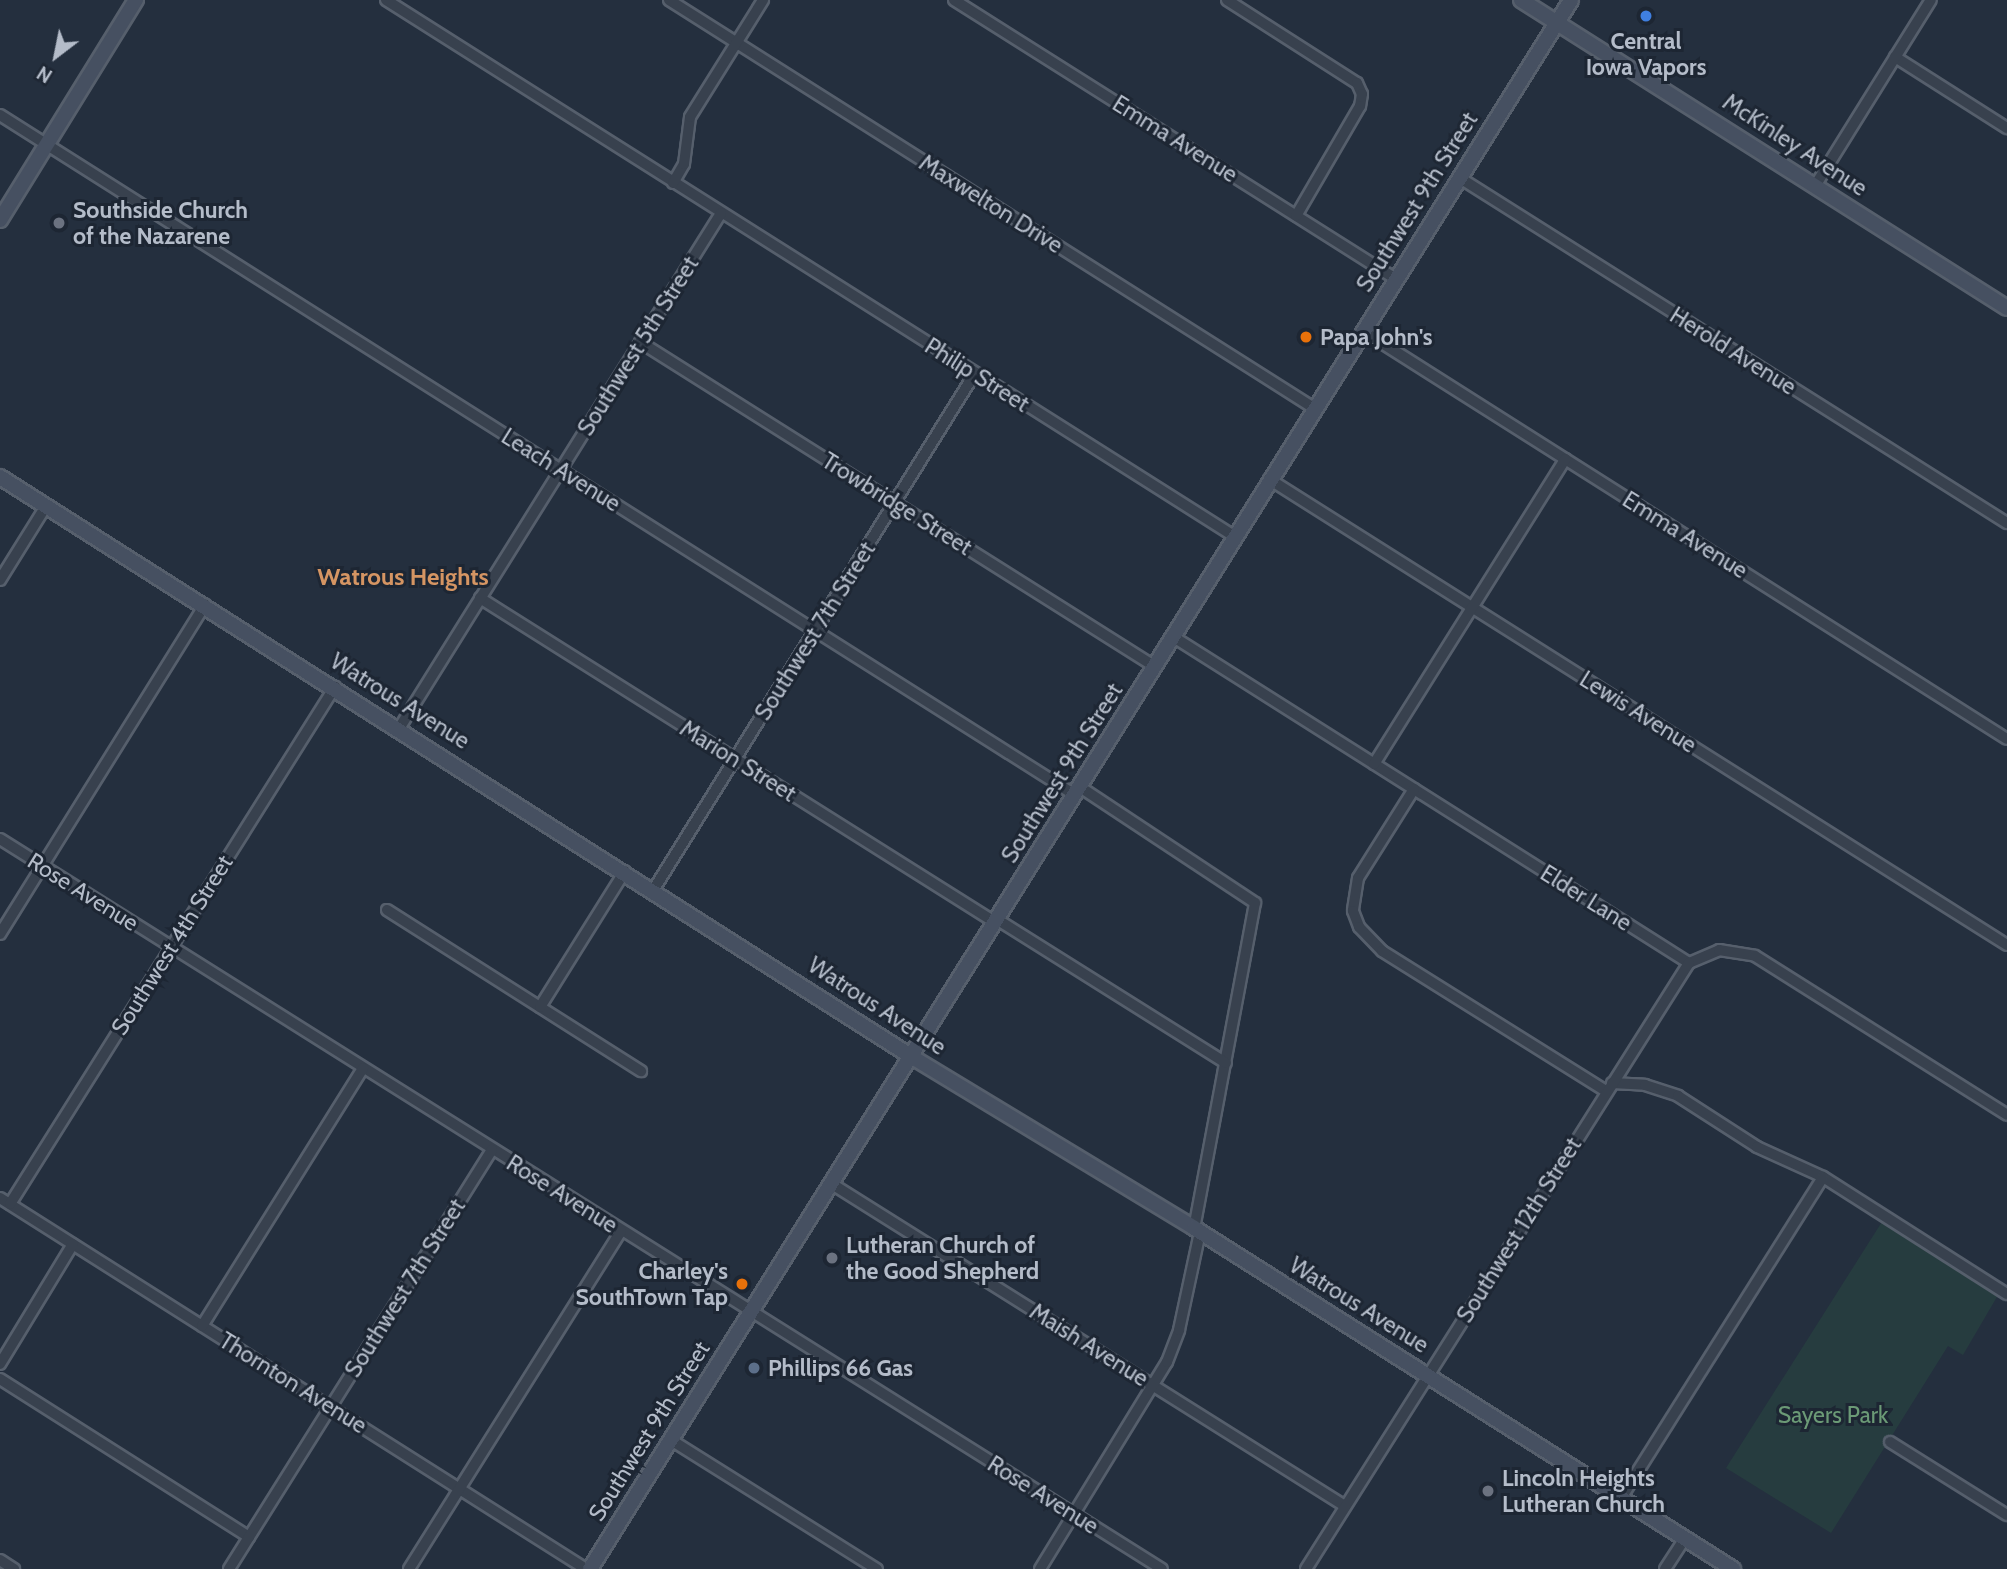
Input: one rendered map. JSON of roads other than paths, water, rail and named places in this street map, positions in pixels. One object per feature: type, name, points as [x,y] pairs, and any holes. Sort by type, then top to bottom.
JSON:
[{"type":"main road","points":[[0,220],[136,0]]},
{"type":"main road","name":"McKinley Avenue","points":[[1521,0],[2007,308]]},
{"type":"main road","name":"Southwest 9th Street","points":[[588,1569],[997,922],[1269,479],[1571,0]]},
{"type":"main road","name":"Watrous Avenue","points":[[0,477],[625,870],[912,1057],[1197,1230],[1733,1569]]},
{"type":"street","points":[[386,0],[674,183],[684,164],[690,117],[763,0]]},
{"type":"street","name":"Maxwelton Drive","points":[[668,0],[1314,408]]},
{"type":"street","name":"Emma Avenue","points":[[954,0],[1396,279]]},
{"type":"street","points":[[1227,0],[1357,83],[1362,94],[1360,106],[1296,216]]},
{"type":"street","points":[[1815,186],[1931,0]]},
{"type":"street","points":[[1895,57],[2007,128]]},
{"type":"street","name":"Leach Avenue","points":[[0,115],[815,631],[1249,895],[1256,912],[1226,1063]]},
{"type":"street","name":"Herold Avenue","points":[[1460,178],[2007,523]]},
{"type":"street","name":"Philip Street","points":[[674,183],[1234,536]]},
{"type":"street","name":"Southwest 5th Street","points":[[400,727],[721,213]]},
{"type":"street","name":"Emma Avenue","points":[[1363,331],[2007,739]]},
{"type":"street","name":"Trowbridge Street","points":[[640,342],[1154,666]]},
{"type":"street","name":"Southwest 7th Street","points":[[654,889],[975,373]]},
{"type":"street","points":[[1374,764],[1564,459]]},
{"type":"street","name":"Lewis Avenue","points":[[1269,479],[2007,945]]},
{"type":"street","points":[[0,580],[46,506]]},
{"type":"street","name":"Marion Street","points":[[480,598],[1226,1063]]},
{"type":"street","points":[[0,934],[205,605]]},
{"type":"street","name":"Elder Lane","points":[[1172,636],[1689,963]]},
{"type":"street","name":"Southwest 4th Street","points":[[10,1204],[335,687]]},
{"type":"street","points":[[1414,789],[1368,857],[1353,895],[1359,927],[1382,951],[1609,1087],[1667,1092],[1757,1147],[1822,1177],[2007,1294]]},
{"type":"street","name":"Rose Avenue","points":[[0,839],[1162,1569]]},
{"type":"street","points":[[540,1007],[625,870]]},
{"type":"street","points":[[387,910],[641,1071]]},
{"type":"street","points":[[1689,963],[1719,950],[1755,956],[2007,1115]]},
{"type":"street","name":"Southwest 12th Street","points":[[1306,1569],[1689,963]]},
{"type":"street","points":[[1040,1569],[1154,1387],[1179,1330],[1226,1063]]},
{"type":"street","points":[[202,1326],[363,1068]]},
{"type":"street","name":"Southwest 7th Street","points":[[229,1569],[492,1150]]},
{"type":"street","points":[[1621,1497],[1822,1177]]},
{"type":"street","name":"Maish Avenue","points":[[832,1184],[1345,1506]]},
{"type":"street","name":"Thornton Avenue","points":[[0,1198],[588,1569]]},
{"type":"street","points":[[409,1569],[621,1231]]},
{"type":"street","points":[[0,1364],[73,1244]]},
{"type":"street","points":[[0,1380],[248,1538]]},
{"type":"street","points":[[671,1440],[877,1569]]},
{"type":"street","points":[[1890,1441],[2007,1515]]},
{"type":"street","points":[[1665,1569],[1685,1538]]},
{"type":"street","points":[[0,1560],[14,1569]]},
{"type":"place","name":"Central Iowa Vapors","points":[[1646,16]]},
{"type":"place","name":"Southside Church of the Nazarene","points":[[59,223]]},
{"type":"place","name":"Papa John's","points":[[1306,337]]},
{"type":"place","name":"Lutheran Church of the Good Shepherd","points":[[832,1258]]},
{"type":"place","name":"Charley's SouthTown Tap","points":[[742,1284]]},
{"type":"place","name":"Phillips 66 Gas","points":[[754,1368]]},
{"type":"place","name":"Lincoln Heights Lutheran Church","points":[[1488,1491]]},
{"type":"district","name":"Watrous Heights","points":[[403,577]]},
{"type":"park label","name":"Sayers Park","points":[[1833,1415]]}]
